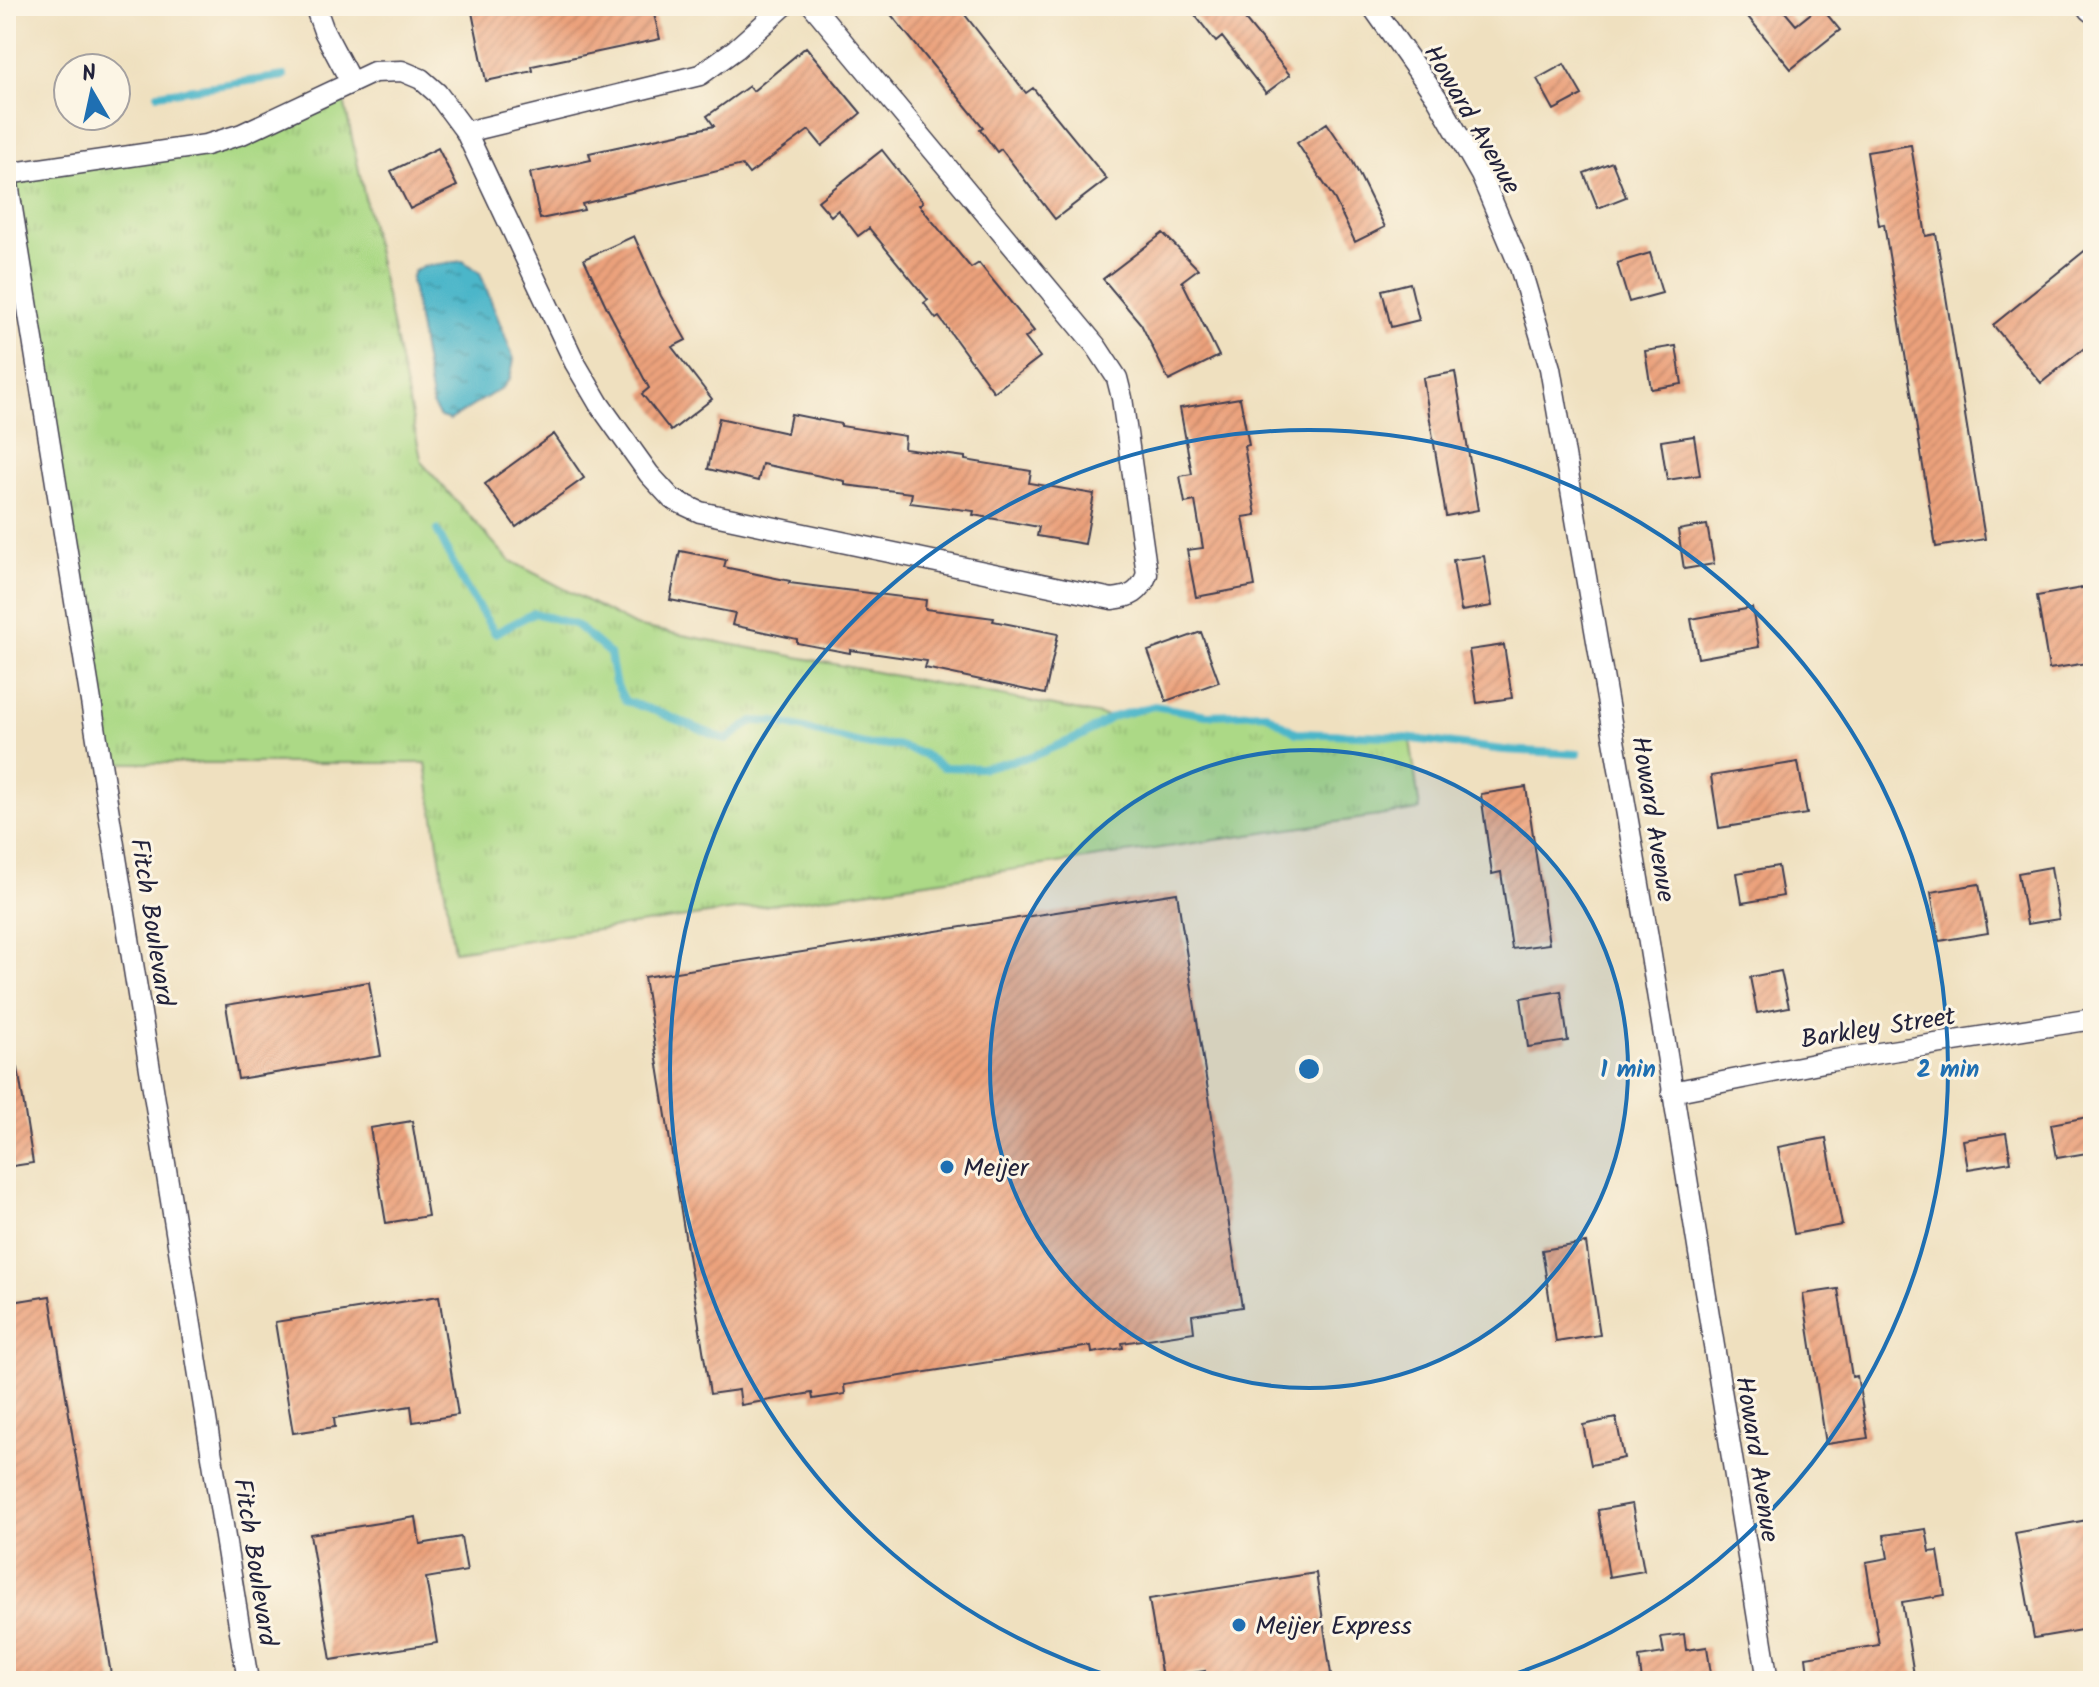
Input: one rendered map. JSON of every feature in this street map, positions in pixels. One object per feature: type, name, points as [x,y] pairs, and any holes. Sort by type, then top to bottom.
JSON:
[{"type":"street","points":[[315,6],[324,31],[351,82]]},
{"type":"street","points":[[466,132],[700,75],[736,49],[784,6]]},
{"type":"street","points":[[6,172],[206,145],[242,134],[374,72],[402,71],[421,79],[437,93],[466,132],[575,363],[615,427],[649,474],[672,499],[700,512],[745,522],[1112,599],[1130,597],[1143,586],[1147,574],[1117,378],[1096,346],[813,6]]},
{"type":"street","name":"Howard Avenue","points":[[1372,6],[1437,98],[1481,175],[1520,267],[1550,368],[1582,546],[1768,1681]]},
{"type":"street","name":"Fitch Boulevard","points":[[6,172],[248,1681]]},
{"type":"street","name":"Barkley Street","points":[[1672,1092],[1829,1061],[2093,1019]]},
{"type":"green space","points":[[341,87],[422,463],[509,560],[635,626],[1111,717],[1154,706],[1207,715],[1265,713],[1296,733],[1410,739],[1420,810],[454,951],[426,763],[101,763],[6,174],[206,145]]},
{"type":"water","points":[[463,261],[480,273],[514,359],[510,378],[503,387],[450,420],[440,417],[433,406],[411,279],[414,271],[425,266]]},
{"type":"building","points":[[500,6],[652,6],[660,39],[532,66],[533,71],[486,81],[472,12]]},
{"type":"building","points":[[884,6],[958,6],[1026,93],[1033,88],[1107,179],[1055,219],[1001,149],[997,152],[980,129],[983,127]]},
{"type":"building","points":[[1188,6],[1234,6],[1290,75],[1266,93],[1222,37],[1216,42]]},
{"type":"building","points":[[1739,6],[1780,6],[1796,25],[1820,6],[1840,30],[1791,69]]},
{"type":"building","points":[[806,47],[861,113],[822,146],[809,130],[749,174],[742,165],[582,204],[584,210],[540,219],[530,173],[591,160],[589,153],[714,126],[707,116],[749,86],[753,91]]},
{"type":"building","points":[[1564,64],[1582,95],[1554,110],[1537,79]]},
{"type":"building","points":[[1327,123],[1352,160],[1385,227],[1355,242],[1335,200],[1297,143]]},
{"type":"building","points":[[1911,145],[1926,236],[1936,234],[1985,539],[1936,547],[1884,224],[1879,225],[1867,152]]},
{"type":"building","points":[[438,148],[457,186],[410,209],[391,171]]},
{"type":"building","points":[[882,150],[923,202],[919,205],[971,268],[979,263],[1034,331],[1025,338],[1040,357],[994,392],[939,317],[936,319],[924,303],[928,300],[869,228],[858,236],[838,210],[831,216],[818,201]]},
{"type":"building","points":[[1612,162],[1626,197],[1598,208],[1584,173]]},
{"type":"building","points":[[1163,233],[1198,269],[1182,281],[1219,356],[1169,381],[1141,324],[1103,279]]},
{"type":"building","points":[[634,236],[661,296],[686,340],[672,347],[712,399],[671,431],[642,394],[649,388],[584,259]]},
{"type":"building","points":[[2093,244],[2093,341],[2041,383],[1993,325]]},
{"type":"building","points":[[1650,253],[1662,293],[1629,302],[1617,263]]},
{"type":"building","points":[[1410,283],[1419,320],[1391,327],[1382,290]]},
{"type":"building","points":[[1676,346],[1682,384],[1651,389],[1645,351]]},
{"type":"building","points":[[1455,372],[1478,510],[1446,516],[1423,378]]},
{"type":"building","points":[[1240,398],[1249,445],[1244,446],[1256,515],[1243,517],[1255,586],[1196,597],[1187,550],[1203,548],[1195,501],[1185,503],[1180,476],[1192,474],[1180,408]]},
{"type":"building","points":[[791,414],[905,436],[904,449],[965,457],[965,460],[1031,471],[1029,483],[1094,494],[1085,544],[1037,536],[1039,527],[973,515],[974,511],[910,503],[912,493],[845,485],[845,481],[762,464],[758,481],[708,469],[719,418],[787,433]]},
{"type":"building","points":[[554,434],[584,478],[516,527],[485,484]]},
{"type":"building","points":[[1694,436],[1700,475],[1667,480],[1661,441]]},
{"type":"building","points":[[1707,525],[1714,564],[1684,569],[1678,530]]},
{"type":"building","points":[[680,551],[726,560],[724,567],[789,583],[926,600],[925,609],[994,618],[993,621],[1058,634],[1045,694],[925,668],[927,661],[850,650],[850,653],[797,643],[797,639],[732,625],[735,613],[670,600]]},
{"type":"building","points":[[1484,556],[1492,606],[1461,611],[1453,560]]},
{"type":"building","points":[[2093,586],[2093,662],[2049,669],[2037,596]]},
{"type":"building","points":[[1752,608],[1759,647],[1698,658],[1691,619]]},
{"type":"building","points":[[1201,632],[1219,682],[1166,701],[1148,651]]},
{"type":"building","points":[[1504,645],[1512,698],[1477,703],[1469,650]]},
{"type":"building","points":[[1798,762],[1807,814],[1719,828],[1711,776]]},
{"type":"building","points":[[1526,787],[1549,944],[1512,949],[1501,872],[1492,874],[1481,794]]},
{"type":"building","points":[[1778,866],[1783,896],[1742,903],[1737,873]]},
{"type":"building","points":[[2051,867],[2059,919],[2027,924],[2018,873]]},
{"type":"building","points":[[1979,884],[1988,933],[1939,941],[1931,892]]},
{"type":"building","name":"Meijer","points":[[1177,893],[1242,1307],[1192,1315],[1194,1332],[1122,1343],[1123,1348],[1092,1353],[1091,1346],[844,1385],[845,1394],[813,1399],[812,1393],[741,1405],[739,1390],[710,1394],[644,977]]},
{"type":"building","points":[[1781,971],[1789,1007],[1757,1013],[1750,977]]},
{"type":"building","points":[[369,982],[381,1056],[238,1079],[226,1005]]},
{"type":"building","points":[[1561,991],[1568,1041],[1528,1047],[1521,998]]},
{"type":"building","points":[[18,1068],[33,1163],[6,1167],[6,1069]]},
{"type":"building","points":[[2093,1116],[2093,1152],[2057,1158],[2051,1124]]},
{"type":"building","points":[[412,1121],[428,1216],[386,1223],[370,1128]]},
{"type":"building","points":[[2006,1133],[2011,1162],[1968,1169],[1963,1140]]},
{"type":"building","points":[[1826,1138],[1842,1225],[1794,1234],[1778,1147]]},
{"type":"building","points":[[1586,1243],[1600,1335],[1556,1342],[1542,1250]]},
{"type":"building","points":[[1838,1289],[1852,1377],[1857,1376],[1868,1438],[1826,1444],[1803,1294]]},
{"type":"building","points":[[50,1296],[112,1681],[6,1681],[6,1303]]},
{"type":"building","points":[[439,1296],[458,1415],[413,1422],[411,1406],[334,1418],[335,1427],[293,1433],[275,1322]]},
{"type":"building","points":[[1616,1418],[1624,1458],[1591,1465],[1583,1425]]},
{"type":"building","points":[[1632,1504],[1644,1571],[1609,1577],[1598,1510]]},
{"type":"building","points":[[416,1517],[420,1544],[461,1537],[467,1571],[426,1578],[437,1643],[331,1660],[310,1534]]},
{"type":"building","points":[[2093,1519],[2093,1628],[2034,1638],[2015,1533]]},
{"type":"building","points":[[1926,1529],[1930,1552],[1938,1551],[1945,1595],[1902,1602],[1915,1681],[1809,1681],[1806,1657],[1879,1645],[1866,1562],[1888,1558],[1884,1535]]},
{"type":"building","name":"Meijer Express","points":[[1316,1573],[1332,1681],[1206,1681],[1205,1671],[1162,1678],[1149,1599]]},
{"type":"building","points":[[1684,1634],[1686,1650],[1707,1647],[1712,1681],[1642,1681],[1639,1657],[1664,1653],[1661,1637]]},
{"type":"waterway","points":[[158,94],[284,76]]},
{"type":"waterway","points":[[437,530],[463,583],[495,633],[534,613],[576,625],[610,654],[615,682],[625,701],[726,740],[753,721],[776,722],[868,745],[896,745],[923,754],[943,767],[981,768],[1033,756],[1083,735],[1112,717],[1154,706],[1207,715],[1265,713],[1296,733],[1388,736],[1504,750],[1578,754]]},
{"type":"place","name":"Meijer","points":[[947,1167]]},
{"type":"place","name":"Meijer Express","points":[[1239,1625]]}]
